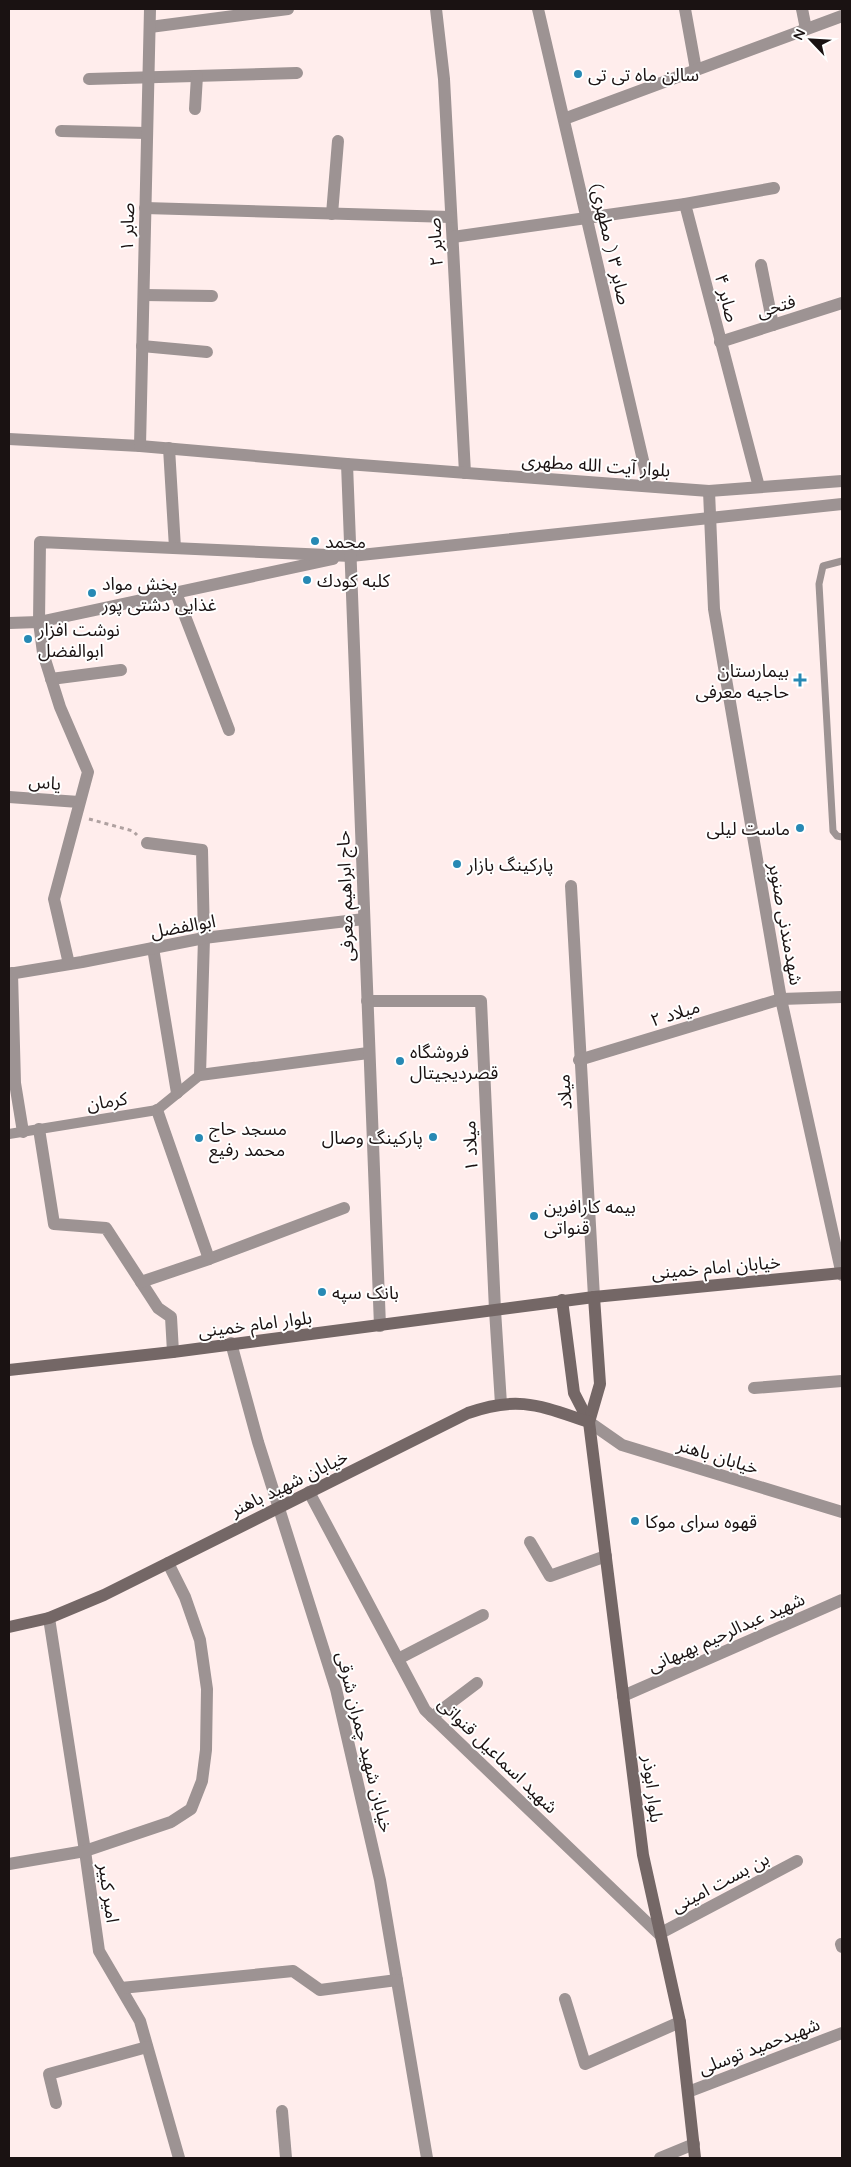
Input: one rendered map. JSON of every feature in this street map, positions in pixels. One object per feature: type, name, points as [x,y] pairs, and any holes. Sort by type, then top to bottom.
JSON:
[{"type":"main road","name":"خیابان امام خمینی","points":[[594,1296],[842,1273]]},
{"type":"main road","name":"بلوار امام خمینی","points":[[9,1370],[380,1326],[594,1296]]},
{"type":"main road","points":[[589,1422],[600,1384],[594,1296]]},
{"type":"main road","points":[[562,1300],[574,1393],[589,1422]]},
{"type":"main road","name":"خیابان شهید باهنر","points":[[9,1627],[49,1618],[104,1595],[468,1413],[490,1406],[513,1402],[536,1405],[589,1422]]},
{"type":"main road","name":"بلوار ابوذر","points":[[589,1422],[643,1855],[680,2022],[696,2158]]},
{"type":"street","name":"صابر ۱","points":[[140,446],[150,9]]},
{"type":"street","points":[[150,27],[285,9]]},
{"type":"street","name":"صابر ۲","points":[[436,9],[444,79],[465,473]]},
{"type":"street","name":"صابر ۳ ( مطهری)","points":[[538,9],[649,486]]},
{"type":"street","points":[[685,9],[696,70]]},
{"type":"street","points":[[802,9],[806,29]]},
{"type":"street","points":[[564,120],[842,16]]},
{"type":"street","points":[[89,79],[297,73]]},
{"type":"street","points":[[195,109],[197,76]]},
{"type":"street","points":[[61,131],[147,133]]},
{"type":"street","points":[[332,214],[338,141]]},
{"type":"street","points":[[453,237],[685,204],[774,188]]},
{"type":"street","name":"صابر ۴","points":[[685,204],[759,487]]},
{"type":"street","points":[[145,208],[451,217]]},
{"type":"street","points":[[761,265],[773,325]]},
{"type":"street","points":[[144,295],[212,296]]},
{"type":"street","name":"فتحی","points":[[720,342],[842,303]]},
{"type":"street","points":[[142,346],[207,352]]},
{"type":"street","name":"بلوار آیت الله مطهری","points":[[9,439],[169,448],[347,464],[709,491],[842,481]]},
{"type":"street","points":[[169,448],[175,548]]},
{"type":"street","name":"حاج ابراهیم معرفی","points":[[347,464],[366,1001],[380,1326]]},
{"type":"street","name":"شهدمندنی صنوبر","points":[[709,491],[714,609],[781,999],[842,1273]]},
{"type":"street","points":[[9,623],[39,622],[351,556],[842,504]]},
{"type":"street","points":[[69,964],[54,899],[88,772],[60,707],[43,653],[39,622],[40,542],[351,556]]},
{"type":"street","points":[[176,593],[229,730]]},
{"type":"street","points":[[51,679],[121,670]]},
{"type":"street","name":"یاس","points":[[9,797],[79,802]]},
{"type":"street","points":[[146,843],[202,850],[204,938],[200,1075],[368,1053]]},
{"type":"street","name":"میلاد","points":[[571,886],[579,1060],[594,1296]]},
{"type":"street","name":"ابوالفضل","points":[[10,973],[69,964],[204,938],[364,919]]},
{"type":"street","points":[[153,948],[178,1093]]},
{"type":"street","points":[[10,973],[15,1084],[23,1132]]},
{"type":"street","name":"میلاد ۲","points":[[579,1060],[781,999],[842,997]]},
{"type":"street","name":"میلاد ۱","points":[[366,1001],[481,1001],[501,1404]]},
{"type":"street","name":"کرمان","points":[[9,1134],[157,1110],[200,1075]]},
{"type":"street","points":[[157,1110],[209,1259]]},
{"type":"street","points":[[39,1129],[54,1224],[106,1228],[158,1308],[171,1317],[173,1352]]},
{"type":"street","points":[[141,1282],[209,1259],[344,1208]]},
{"type":"street","name":"خیابان شهید چمران شرقی","points":[[231,1343],[278,1508],[336,1689],[380,1880],[427,2158]]},
{"type":"street","points":[[754,1388],[842,1381]]},
{"type":"street","name":"خیابان باهنر","points":[[589,1422],[622,1445],[842,1512]]},
{"type":"street","name":"شهید اسماعیل قنواتی","points":[[309,1492],[425,1710],[660,1934]]},
{"type":"street","points":[[530,1542],[550,1576],[606,1556]]},
{"type":"street","points":[[9,1864],[85,1851],[171,1822],[184,1816],[191,1809],[202,1781],[208,1714],[204,1663],[200,1640],[186,1597],[168,1563]]},
{"type":"street","name":"شهید عبدالرحیم بهبهانی","points":[[623,1696],[842,1600]]},
{"type":"street","points":[[398,1659],[483,1615]]},
{"type":"street","name":"امیر کبیر","points":[[49,1618],[85,1851],[98,1951],[140,2021],[179,2158]]},
{"type":"street","points":[[432,1717],[477,1683]]},
{"type":"street","name":"بن بست امینی","points":[[660,1934],[797,1861]]},
{"type":"street","points":[[121,1988],[293,1971],[320,1990],[397,1980]]},
{"type":"street","points":[[565,1999],[585,2064],[680,2022]]},
{"type":"street","name":"شهیدحمید توسلی","points":[[688,2092],[842,2033]]},
{"type":"street","points":[[56,2103],[49,2074],[148,2047]]},
{"type":"street","points":[[282,2111],[286,2158]]},
{"type":"street","points":[[660,2158],[694,2144]]},
{"type":"lane","points":[[842,561],[823,566],[818,584],[833,831],[837,836],[842,837]]},
{"type":"path","points":[[76,816],[133,831],[146,843]]},
{"type":"place","name":"سالن ماه تی تی","points":[[578,74]]},
{"type":"place","name":"محمد","points":[[315,541]]},
{"type":"place","name":"كلبه كودك","points":[[307,580]]},
{"type":"place","name":"پخش مواد غذایی دشتی پور","points":[[92,593]]},
{"type":"place","name":"نوشت افزار ابوالفضل","points":[[28,639]]},
{"type":"place","name":"بیمارستان حاجیه معرفی","points":[[800,680]]},
{"type":"place","name":"ماست لیلی","points":[[800,828]]},
{"type":"place","name":"پارکینگ بازار","points":[[457,864]]},
{"type":"place","name":"فروشگاه قصردیجیتال","points":[[400,1061]]},
{"type":"place","name":"پارکینگ وصال","points":[[433,1137]]},
{"type":"place","name":"مسجد حاج محمد رفیع","points":[[199,1138]]},
{"type":"place","name":"بیمه کارافرین قنواتی","points":[[534,1216]]},
{"type":"place","name":"بانک سپه","points":[[322,1292]]},
{"type":"place","name":"قهوه سرای موکا","points":[[635,1521]]}]
